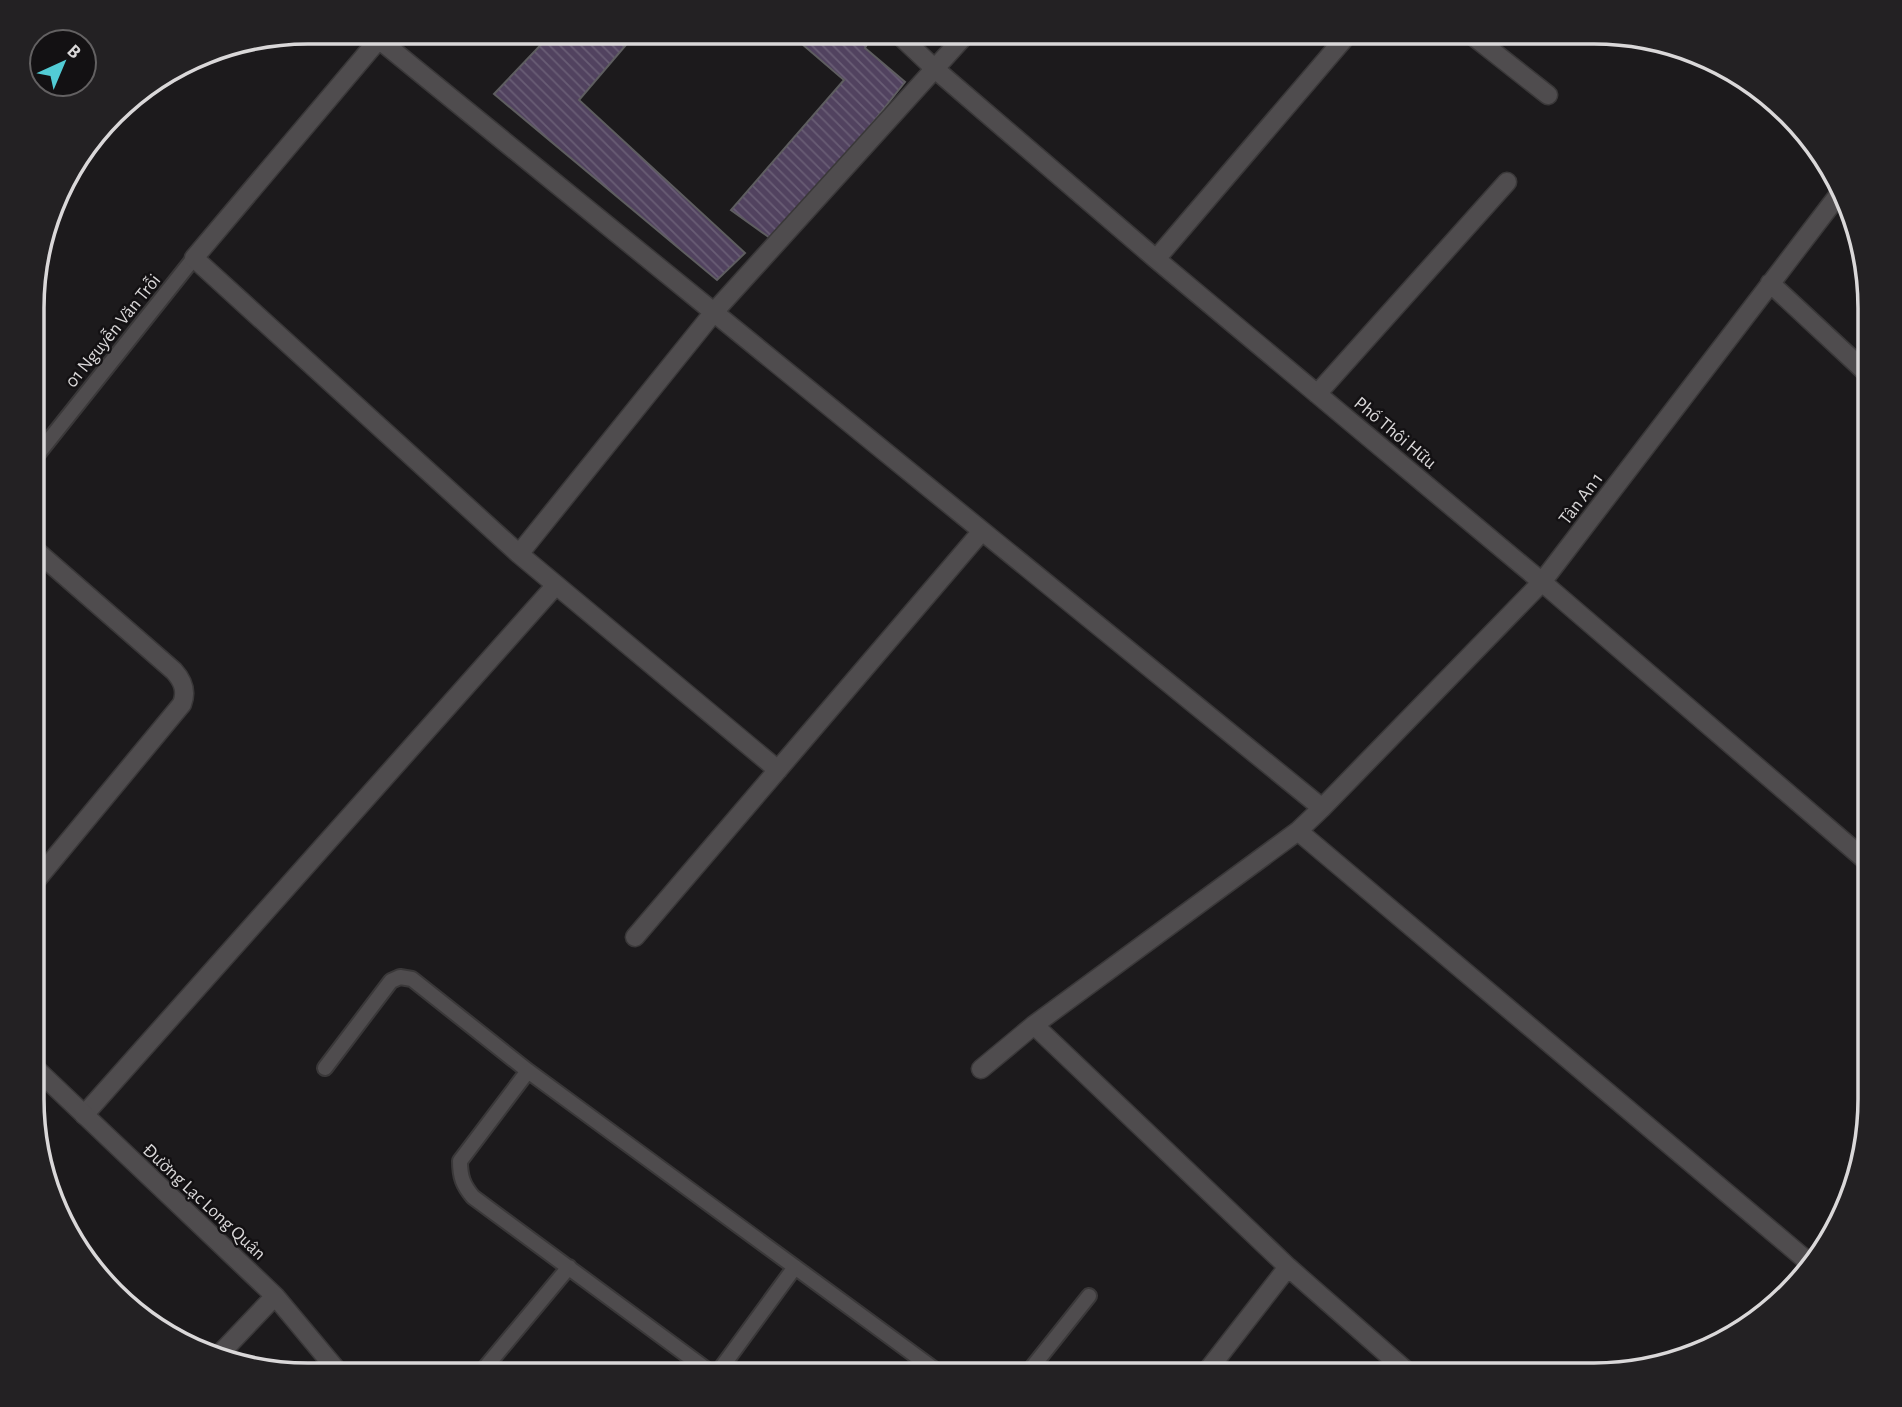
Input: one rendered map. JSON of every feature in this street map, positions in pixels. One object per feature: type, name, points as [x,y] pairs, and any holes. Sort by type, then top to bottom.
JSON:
[{"type":"street","points":[[367,44],[194,258],[519,554],[778,770]]},
{"type":"street","points":[[385,44],[1322,808]]},
{"type":"street","name":"Phố Thôi Hữu","points":[[909,44],[1156,259],[1542,582],[1858,854]]},
{"type":"street","points":[[519,554],[714,312],[957,44]]},
{"type":"street","points":[[1156,259],[1340,44]]},
{"type":"street","points":[[1483,44],[1548,95]]},
{"type":"street","points":[[1317,394],[1507,182]]},
{"type":"street","name":"Tân An 1","points":[[981,1069],[1034,1025],[1298,831],[1322,808],[1542,582],[1835,200]]},
{"type":"street","points":[[1770,283],[1858,365]]},
{"type":"street","points":[[635,937],[982,531]]},
{"type":"street","points":[[44,558],[174,671],[185,689],[182,704],[44,871]]},
{"type":"street","points":[[84,1115],[556,585]]},
{"type":"street","points":[[1298,831],[1805,1259]]},
{"type":"street","points":[[1034,1025],[1289,1267],[1396,1363]]},
{"type":"street","name":"Đường Lạc Long Quân","points":[[44,1077],[275,1296],[331,1363]]},
{"type":"street","points":[[1213,1363],[1289,1267]]},
{"type":"street","points":[[224,1349],[275,1296]]},
{"type":"lane","name":"01 Nguyễn Văn Trỗi","points":[[44,446],[194,258]]},
{"type":"lane","points":[[325,1068],[391,981],[400,977],[412,979],[528,1071],[926,1363]]},
{"type":"lane","points":[[528,1071],[460,1161],[460,1175],[465,1187],[473,1197],[699,1363]]},
{"type":"lane","points":[[489,1363],[569,1267]]},
{"type":"lane","points":[[724,1363],[795,1267]]},
{"type":"lane","points":[[1036,1363],[1089,1296]]},
{"type":"building","points":[[542,44],[627,44],[579,100],[745,253],[717,280],[494,94]]},
{"type":"building","points":[[802,44],[867,44],[865,48],[905,82],[777,243],[731,210],[844,80]]}]
